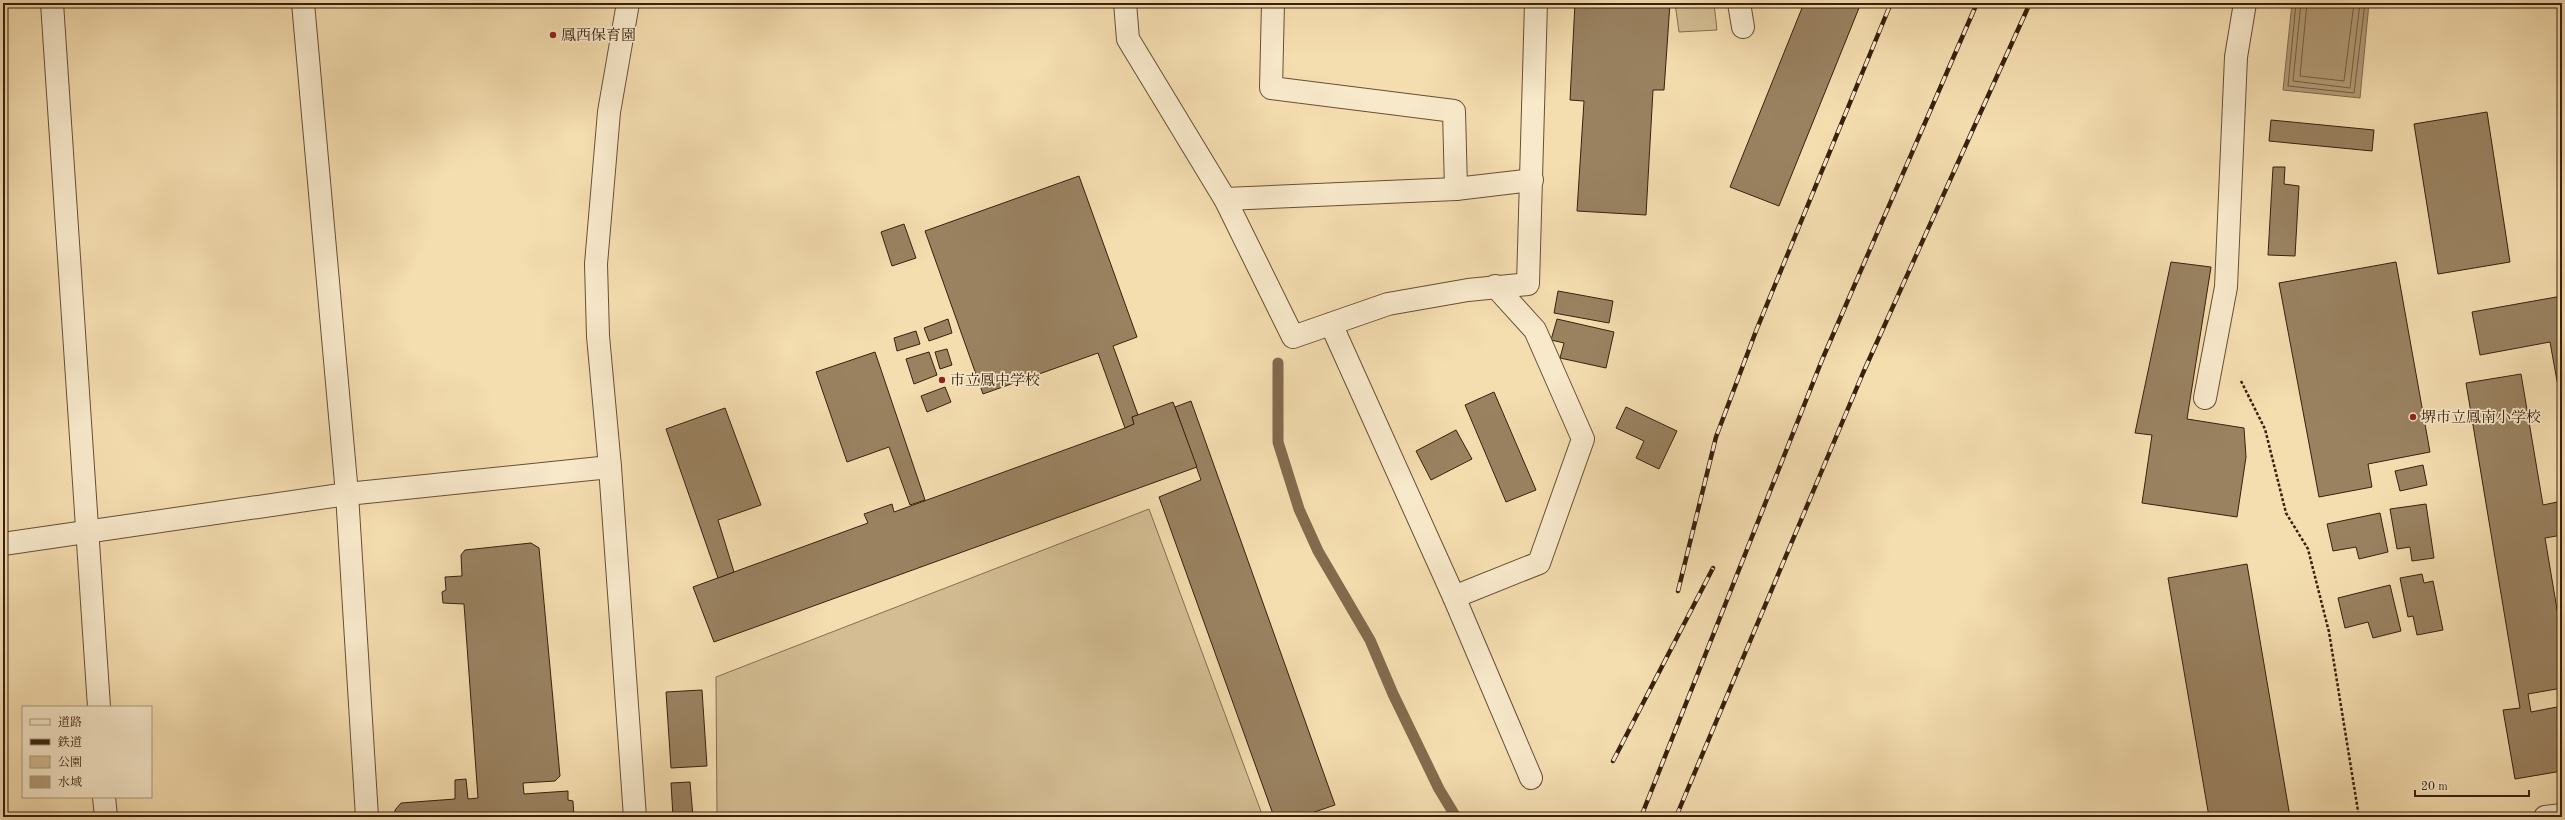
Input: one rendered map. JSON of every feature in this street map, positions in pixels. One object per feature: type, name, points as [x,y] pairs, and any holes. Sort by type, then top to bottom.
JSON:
[{"type":"street","points":[[52,3],[98,706]]},
{"type":"street","points":[[303,3],[347,494],[367,817]]},
{"type":"street","points":[[628,3],[609,112],[596,264],[598,336],[610,466],[635,817]]},
{"type":"street","points":[[1125,3],[1128,39],[1225,199],[1293,337],[1388,304],[1429,295],[1495,286],[1528,284],[1536,3]]},
{"type":"street","points":[[1273,3],[1271,88],[1454,111],[1456,189]]},
{"type":"street","points":[[1739,3],[1743,27]]},
{"type":"street","points":[[2205,398],[2226,287],[2236,57],[2245,3]]},
{"type":"street","points":[[1225,199],[1456,189],[1532,180]]},
{"type":"street","points":[[1454,597],[1539,564],[1584,439],[1535,330],[1495,286]]},
{"type":"street","points":[[1332,324],[1454,597],[1531,778]]},
{"type":"street","points":[[3,544],[347,494],[610,466]]},
{"type":"street","points":[[104,798],[106,817]]},
{"type":"street","points":[[2545,817],[2562,815]]},
{"type":"path","points":[[2215,343],[2240,378],[2266,429],[2286,513],[2308,549],[2329,632],[2359,817]]},
{"type":"green space","points":[[1675,3],[1714,3],[1717,30],[1679,32]]},
{"type":"green space","points":[[1149,509],[1263,817],[717,817],[716,677]]},
{"type":"water","points":[[2292,3],[2369,3],[2360,98],[2283,90]]},
{"type":"building","points":[[1575,3],[1670,3],[1664,90],[1653,90],[1646,215],[1577,211],[1584,101],[1570,100]]},
{"type":"building","points":[[1804,3],[1861,3],[1779,206],[1730,187]]},
{"type":"building","points":[[2487,112],[2510,262],[2438,274],[2414,124]]},
{"type":"building","points":[[2271,120],[2374,130],[2372,151],[2269,141]]},
{"type":"building","points":[[2273,167],[2285,167],[2284,184],[2299,186],[2295,256],[2268,255]]},
{"type":"building","points":[[1079,176],[1137,337],[1113,346],[1138,415],[1132,417],[1134,424],[1125,428],[1098,353],[983,394],[925,231]]},
{"type":"building","points":[[904,224],[916,258],[892,266],[881,232]]},
{"type":"building","points":[[2171,262],[2211,267],[2187,419],[2244,428],[2246,457],[2237,517],[2142,503],[2152,435],[2135,433]]},
{"type":"building","points":[[2396,262],[2430,452],[2368,464],[2372,487],[2319,497],[2279,283]]},
{"type":"building","points":[[1558,291],[1613,301],[1609,323],[1554,313]]},
{"type":"building","points":[[2562,296],[2562,392],[2559,392],[2550,342],[2480,355],[2472,312]]},
{"type":"building","points":[[948,319],[952,333],[929,341],[924,328]]},
{"type":"building","points":[[1557,319],[1614,332],[1606,368],[1560,358],[1564,343],[1551,340]]},
{"type":"building","points":[[916,331],[920,344],[897,351],[894,338]]},
{"type":"building","points":[[947,349],[952,365],[940,369],[935,352]]},
{"type":"building","points":[[875,352],[925,500],[910,505],[889,447],[847,462],[816,372]]},
{"type":"building","points":[[929,352],[937,375],[914,384],[906,359]]},
{"type":"building","points":[[2521,374],[2543,505],[2562,501],[2562,535],[2545,538],[2562,639],[2562,688],[2528,694],[2531,712],[2562,706],[2562,771],[2515,779],[2503,710],[2520,708],[2466,383]]},
{"type":"building","points":[[945,387],[951,402],[927,412],[921,396]]},
{"type":"building","points":[[1494,392],[1536,490],[1506,502],[1465,405]]},
{"type":"building","points":[[1191,401],[1335,805],[1300,817],[1274,817],[1159,497],[1201,480],[1175,407]]},
{"type":"building","points":[[1173,402],[1197,467],[714,642],[693,587],[868,523],[864,514],[892,504],[894,512],[1125,428],[1134,424],[1132,417]]},
{"type":"building","points":[[1626,407],[1677,431],[1659,469],[1636,458],[1644,441],[1616,428]]},
{"type":"building","points":[[725,408],[761,505],[718,520],[734,572],[718,578],[666,429]]},
{"type":"building","points":[[1456,430],[1472,459],[1431,480],[1416,451]]},
{"type":"building","points":[[2423,465],[2427,485],[2400,491],[2395,471]]},
{"type":"building","points":[[2426,504],[2434,558],[2412,561],[2410,547],[2397,549],[2390,509]]},
{"type":"building","points":[[2380,513],[2388,552],[2359,559],[2356,547],[2333,551],[2327,524]]},
{"type":"building","points":[[531,543],[539,548],[560,776],[555,781],[523,783],[524,794],[568,791],[568,800],[573,801],[574,817],[395,817],[395,810],[401,803],[455,799],[455,780],[466,779],[468,799],[478,798],[464,604],[443,603],[442,592],[446,590],[445,577],[462,576],[461,555],[465,550]]},
{"type":"building","points":[[2247,564],[2290,817],[2209,817],[2168,578]]},
{"type":"building","points":[[2422,574],[2424,583],[2433,581],[2443,630],[2417,635],[2413,616],[2408,617],[2400,578]]},
{"type":"building","points":[[2390,585],[2401,631],[2373,638],[2368,622],[2345,628],[2338,598]]},
{"type":"building","points":[[702,690],[707,766],[671,768],[666,692]]},
{"type":"building","points":[[690,782],[693,817],[673,817],[671,783]]},
{"type":"waterway","points":[[1278,363],[1278,442],[1299,509],[1318,551],[1370,640],[1393,694],[1439,789],[1456,817]]},
{"type":"railway","points":[[1678,591],[1716,437],[1756,331],[1891,3]]},
{"type":"railway","points":[[1641,817],[1822,360],[1977,3]]},
{"type":"railway","points":[[1676,817],[1863,373],[2030,3]]},
{"type":"railway","points":[[1613,761],[1713,568]]},
{"type":"place","name":"鳳西保育園","points":[[553,35]]},
{"type":"place","name":"市立鳳中学校","points":[[942,380]]},
{"type":"place","name":"堺市立鳳南小学校","points":[[2413,417]]}]
